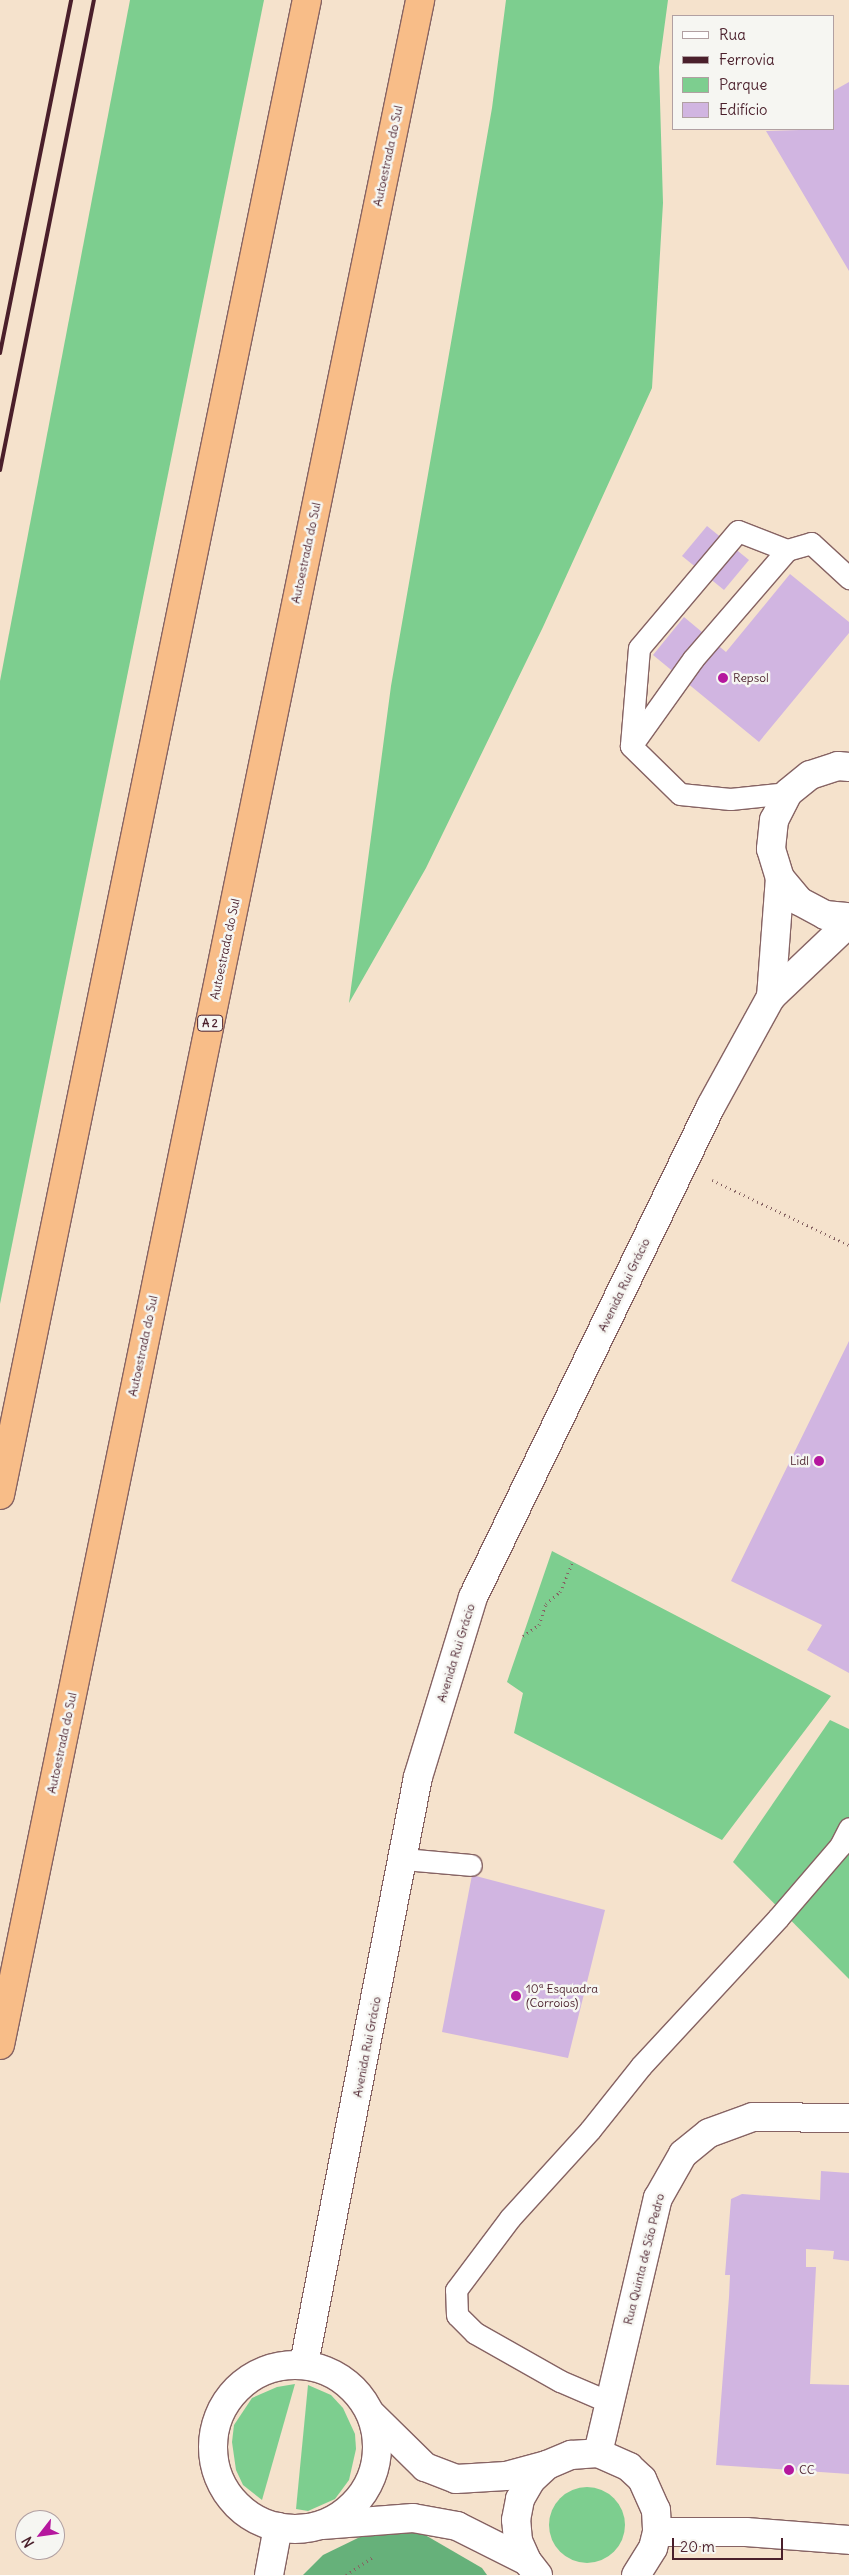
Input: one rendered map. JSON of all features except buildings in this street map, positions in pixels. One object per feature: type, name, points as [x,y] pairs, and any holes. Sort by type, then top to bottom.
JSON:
[{"type":"highway","points":[[0,1495],[307,0]]},
{"type":"highway","name":"Autoestrada do Sul","points":[[0,2046],[420,0]]},
{"type":"street","points":[[845,763],[810,775],[788,793],[774,820],[771,849],[780,878],[799,901],[825,915],[849,917]]},
{"type":"street","name":"Avenida Rui Grácio","points":[[771,997],[780,878]]},
{"type":"street","name":"Avenida Rui Grácio","points":[[304,2364],[418,1777],[473,1597],[711,1106],[771,997],[849,923]]},
{"type":"street","name":"Rua Quinta de São Pedro","points":[[598,2454],[658,2198],[683,2154],[716,2130],[752,2116],[849,2118]]},
{"type":"street","points":[[532,2568],[457,2526],[413,2518],[322,2525],[300,2530],[278,2527],[257,2520],[225,2490],[216,2469],[212,2447],[215,2425],[234,2391],[249,2378],[266,2369],[304,2364],[343,2379],[360,2395],[371,2414],[410,2455],[431,2471],[456,2479],[506,2476],[546,2465],[571,2455],[598,2454],[629,2467],[642,2479],[656,2510],[657,2532],[646,2563],[636,2575]]},
{"type":"street","points":[[322,2525],[342,2515],[359,2500],[371,2480],[377,2458],[377,2436],[371,2414]]},
{"type":"street","points":[[532,2568],[518,2541],[516,2520],[519,2506],[531,2480],[546,2465]]},
{"type":"street","points":[[270,2575],[278,2527]]},
{"type":"street","points":[[657,2532],[746,2532],[849,2540]]},
{"type":"lane","points":[[631,746],[639,648],[738,531],[787,550]]},
{"type":"lane","points":[[631,746],[692,659],[787,550],[811,543],[849,578]]},
{"type":"lane","points":[[631,746],[680,794],[730,799],[788,793]]},
{"type":"lane","points":[[609,2402],[560,2381],[475,2333],[458,2315],[456,2290],[510,2218],[590,2130],[641,2066],[778,1918],[840,1846],[849,1828]]},
{"type":"lane","points":[[402,1859],[471,1865]]},
{"type":"path","points":[[720,1183],[849,1245]]},
{"type":"path","points":[[523,1636],[539,1625],[546,1604],[560,1592],[572,1561]]},
{"type":"green space","points":[[130,0],[264,0],[0,1304],[0,681]]},
{"type":"green space","points":[[506,0],[668,0],[659,67],[663,203],[652,388],[543,627],[426,868],[349,1003],[391,686],[492,108]]},
{"type":"green space","points":[[552,1551],[831,1696],[722,1840],[514,1733],[523,1693],[507,1682]]},
{"type":"green space","points":[[830,1720],[849,1729],[849,1979],[733,1862]]},
{"type":"green space","points":[[295,2384],[262,2500],[243,2485],[236,2470],[232,2442],[234,2425],[252,2398],[277,2387]]},
{"type":"green space","points":[[308,2385],[331,2395],[343,2408],[355,2434],[356,2449],[349,2480],[335,2499],[308,2511],[296,2509]]},
{"type":"green space","points":[[587,2487],[601,2490],[614,2498],[622,2511],[625,2525],[622,2539],[614,2552],[601,2560],[587,2563],[573,2560],[560,2552],[552,2539],[549,2525],[552,2511],[560,2498],[573,2490]]},
{"type":"green space","points":[[420,2532],[482,2568],[487,2575],[303,2575],[323,2555],[360,2537]]},
{"type":"railway","points":[[0,353],[71,0]]},
{"type":"railway","points":[[0,470],[94,0]]},
{"type":"place","name":"Repsol","points":[[723,678]]},
{"type":"place","name":"Lidl","points":[[819,1461]]},
{"type":"place","name":"10ª Esquadra (Corroios)","points":[[516,1996]]},
{"type":"place","name":"CC","points":[[789,2470]]}]
